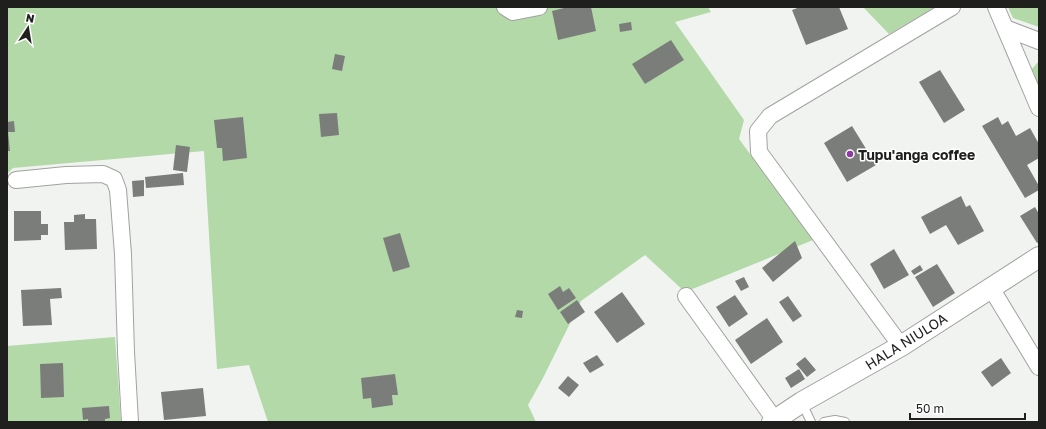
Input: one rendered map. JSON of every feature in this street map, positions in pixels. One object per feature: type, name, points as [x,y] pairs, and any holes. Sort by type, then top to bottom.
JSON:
[{"type":"street","points":[[506,7],[513,12],[539,7]]},
{"type":"street","points":[[901,346],[760,152],[758,131],[770,116],[952,7]]},
{"type":"street","points":[[996,7],[1039,108]]},
{"type":"street","points":[[1005,28],[1039,41]]},
{"type":"street","points":[[16,180],[66,175],[103,174],[114,180],[118,190],[123,254],[130,422]]},
{"type":"street","name":"HALA NIULOA","points":[[773,421],[802,402],[901,346],[1039,256]]},
{"type":"street","points":[[991,288],[1039,366]]},
{"type":"street","points":[[686,296],[773,421]]},
{"type":"lane","points":[[802,402],[811,422]]},
{"type":"lane","points":[[824,422],[835,420],[846,422]]},
{"type":"green space","points":[[7,7],[708,7],[711,12],[675,22],[744,120],[739,139],[813,240],[685,292],[645,255],[581,301],[528,405],[536,422],[268,422],[249,365],[217,369],[204,151],[13,168],[7,174]]},
{"type":"green space","points":[[863,7],[935,7],[889,34]]},
{"type":"green space","points":[[1008,7],[1039,7],[1039,27],[1013,18]]},
{"type":"green space","points":[[1039,61],[1039,88],[1031,70]]},
{"type":"green space","points":[[115,337],[121,422],[7,422],[7,346]]},
{"type":"building","points":[[568,7],[591,7],[596,31],[558,40],[552,11]]},
{"type":"building","points":[[800,7],[839,7],[848,29],[806,45],[792,10]]},
{"type":"building","points":[[631,22],[632,30],[620,32],[619,24]]},
{"type":"building","points":[[671,40],[684,60],[645,84],[632,64]]},
{"type":"building","points":[[335,54],[345,56],[342,71],[332,69]]},
{"type":"building","points":[[940,70],[965,110],[944,123],[919,82]]},
{"type":"building","points":[[337,113],[339,135],[321,137],[319,114]]},
{"type":"building","points":[[243,117],[247,158],[223,161],[222,148],[217,148],[214,120]]},
{"type":"building","points":[[998,117],[1002,125],[1008,121],[1016,136],[1030,128],[1039,144],[1039,158],[1027,165],[1039,186],[1039,190],[1025,198],[982,126]]},
{"type":"building","points":[[14,121],[15,132],[8,132],[10,151],[7,151],[7,122]]},
{"type":"building","name":"Tupu'anga coffee","points":[[852,126],[876,165],[847,182],[824,143]]},
{"type":"building","points":[[176,145],[190,147],[187,172],[173,170]]},
{"type":"building","points":[[183,173],[184,185],[146,188],[145,177]]},
{"type":"building","points":[[144,180],[144,196],[133,197],[132,181]]},
{"type":"building","points":[[961,196],[966,207],[970,205],[984,231],[958,245],[946,225],[930,234],[921,217]]},
{"type":"building","points":[[1035,207],[1039,214],[1039,242],[1037,243],[1020,216]]},
{"type":"building","points":[[14,211],[41,211],[41,224],[48,224],[48,235],[41,235],[41,240],[14,241]]},
{"type":"building","points":[[85,214],[85,219],[96,219],[97,249],[65,250],[64,222],[74,222],[74,215]]},
{"type":"building","points":[[400,233],[410,267],[393,272],[383,238]]},
{"type":"building","points":[[795,241],[802,258],[773,282],[762,268]]},
{"type":"building","points":[[894,249],[909,275],[884,289],[870,264]]},
{"type":"building","points":[[937,264],[955,293],[933,307],[915,277]]},
{"type":"building","points":[[920,265],[923,270],[914,275],[911,271]]},
{"type":"building","points":[[744,277],[749,287],[741,291],[735,281]]},
{"type":"building","points":[[560,286],[563,292],[569,288],[576,298],[558,310],[548,294]]},
{"type":"building","points":[[61,288],[62,298],[50,299],[52,325],[23,326],[21,290]]},
{"type":"building","points":[[622,292],[645,324],[617,343],[594,312]]},
{"type":"building","points":[[735,295],[748,314],[729,327],[716,307]]},
{"type":"building","points":[[788,296],[802,316],[793,322],[779,302]]},
{"type":"building","points":[[577,300],[585,312],[568,324],[560,312]]},
{"type":"building","points":[[517,310],[523,311],[522,318],[515,317]]},
{"type":"building","points":[[767,318],[783,342],[751,364],[735,340]]},
{"type":"building","points":[[597,355],[604,365],[590,373],[583,363]]},
{"type":"building","points":[[805,357],[816,370],[807,377],[796,364]]},
{"type":"building","points":[[1001,358],[1011,373],[992,387],[981,372]]},
{"type":"building","points":[[63,363],[64,397],[41,398],[40,364]]},
{"type":"building","points":[[799,369],[805,379],[791,388],[785,378]]},
{"type":"building","points":[[395,374],[398,395],[392,395],[393,405],[372,408],[371,398],[363,399],[361,378]]},
{"type":"building","points":[[568,376],[579,385],[569,397],[558,388]]},
{"type":"building","points":[[203,388],[206,416],[164,420],[161,392]]},
{"type":"building","points":[[109,406],[110,418],[105,419],[105,422],[88,422],[88,419],[83,420],[82,408]]},
{"type":"place","name":"Tupu'anga coffee","points":[[850,154]]}]
